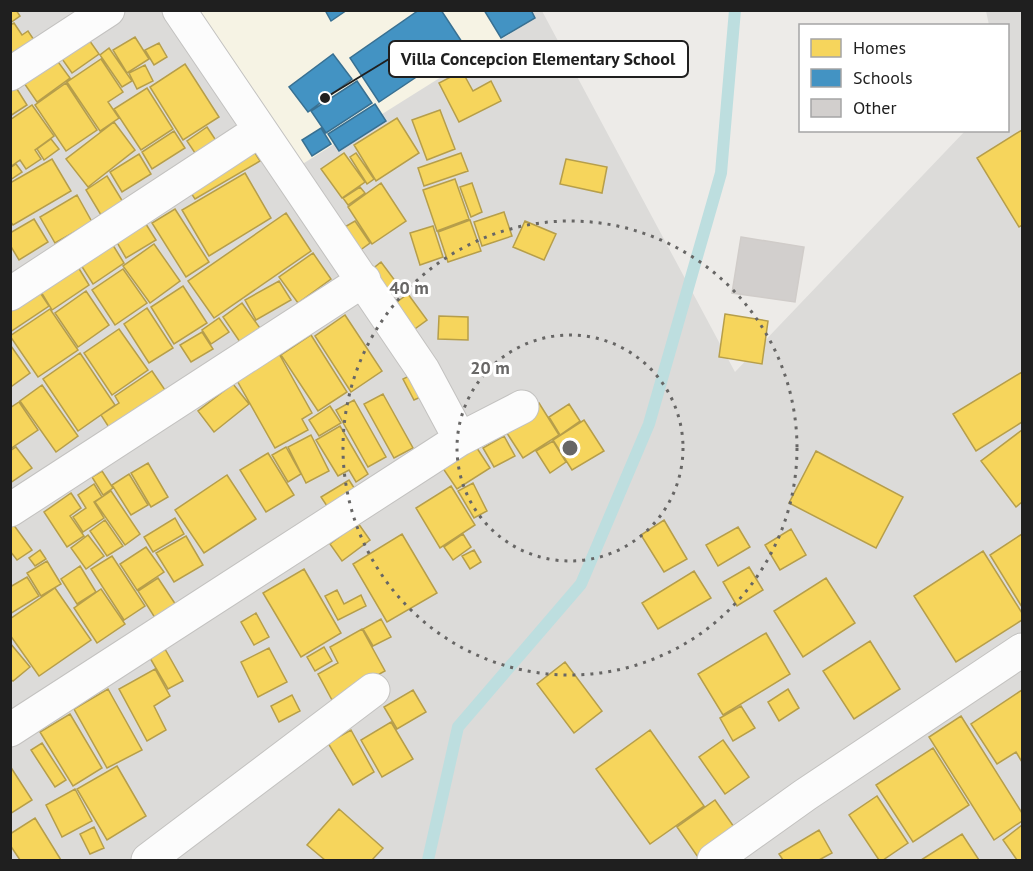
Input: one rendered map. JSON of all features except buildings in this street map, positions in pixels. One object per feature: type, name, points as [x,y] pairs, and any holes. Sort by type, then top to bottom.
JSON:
[{"type":"street","points":[[10,74],[108,10]]},
{"type":"street","points":[[179,10],[423,370],[460,439]]},
{"type":"street","points":[[10,294],[260,130]]},
{"type":"street","points":[[10,510],[364,280]]},
{"type":"street","points":[[10,730],[460,439],[522,407]]},
{"type":"street","points":[[714,861],[805,795],[1023,650]]},
{"type":"street","points":[[148,861],[373,690]]},
{"type":"shaded area","points":[[516,10],[524,25],[293,170],[180,11]]},
{"type":"shaded area","points":[[10,11],[542,11],[735,372],[964,132],[1009,132],[1009,24],[989,24],[986,11],[1022,11],[1022,860],[11,860]]},
{"type":"waterway","points":[[428,860],[458,727],[581,584],[649,424],[721,173],[735,10]]},
{"type":"place","name":"Villa Concepcion Elementary School","points":[[325,98]]}]
